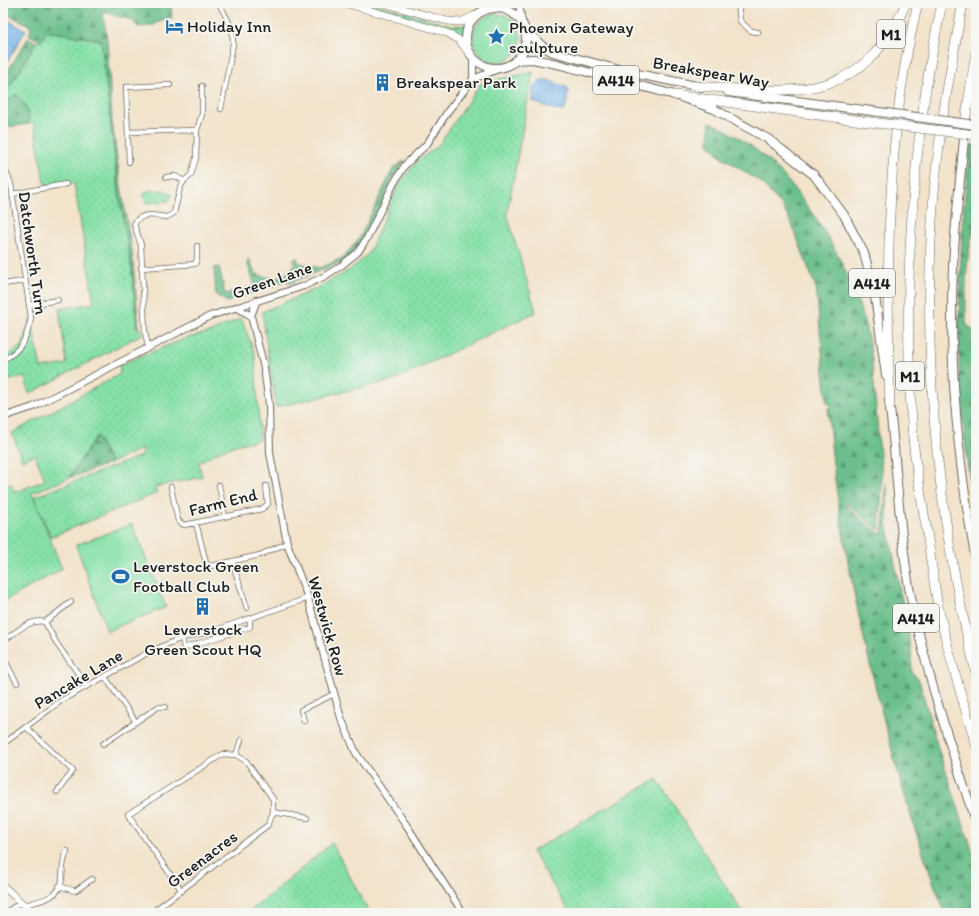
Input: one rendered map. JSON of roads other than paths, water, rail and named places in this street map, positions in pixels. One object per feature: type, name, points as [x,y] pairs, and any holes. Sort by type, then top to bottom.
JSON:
[{"type":"highway","name":"M1","points":[[695,86],[764,91],[792,91],[829,83],[860,67],[869,60],[893,30],[906,3]]},
{"type":"highway","name":"M1","points":[[890,406],[889,251],[895,146],[906,64],[918,3]]},
{"type":"highway","name":"M1","points":[[942,3],[929,64],[910,219],[908,280],[909,355],[913,440],[938,605],[951,659],[976,744]]},
{"type":"highway","name":"M1","points":[[963,3],[946,92],[939,143],[932,220],[929,344],[932,406],[942,494],[952,564],[976,673]]},
{"type":"highway","points":[[496,6],[509,11],[523,26],[526,43],[524,49],[516,60],[501,68],[486,66],[471,55],[466,37],[469,25],[476,15],[496,6]]},
{"type":"highway","name":"Breakspear Way","points":[[523,26],[542,46],[552,52],[623,71],[695,86],[976,125]]},
{"type":"highway","points":[[976,52],[966,116],[953,268],[954,339],[962,472],[976,560]]},
{"type":"highway","name":"Breakspear Way","points":[[516,60],[535,59],[675,95]]},
{"type":"highway","points":[[966,116],[976,79]]},
{"type":"highway","points":[[675,95],[976,135]]},
{"type":"highway","name":"A414","points":[[675,95],[714,109],[768,139],[814,175],[834,199],[854,231],[869,268],[876,303],[890,406],[898,509],[910,588],[936,697],[976,822]]},
{"type":"main road","points":[[345,3],[447,33],[459,40],[471,55]]},
{"type":"main road","points":[[383,3],[447,21],[461,22],[476,15]]},
{"type":"main road","points":[[3,886],[33,913]]},
{"type":"street","points":[[219,3],[232,26],[233,34],[233,44],[221,109]]},
{"type":"street","points":[[519,3],[523,26]]},
{"type":"street","points":[[738,3],[740,21],[751,31],[758,32]]},
{"type":"street","points":[[471,55],[473,79],[501,68]]},
{"type":"street","name":"Green Lane","points":[[3,417],[33,407],[210,316],[304,286],[325,276],[358,252],[375,224],[394,183],[405,165],[427,144],[448,111],[473,79]]},
{"type":"street","points":[[129,162],[126,87],[170,85]]},
{"type":"street","points":[[148,347],[141,268],[141,245],[134,224],[137,219],[144,215],[168,217],[174,213],[180,188],[184,181],[191,175],[196,158],[197,130],[202,114],[202,86]]},
{"type":"street","points":[[128,132],[197,130]]},
{"type":"street","name":"Datchworth Turn","points":[[3,164],[9,177],[24,281],[31,318],[28,334],[14,354],[3,360]]},
{"type":"street","points":[[166,177],[175,176],[184,181]]},
{"type":"street","points":[[12,194],[66,184]]},
{"type":"street","points":[[141,268],[195,264],[197,260],[197,246]]},
{"type":"street","points":[[3,284],[24,281]]},
{"type":"street","points":[[29,305],[58,300]]},
{"type":"street","points":[[236,307],[252,316],[257,300]]},
{"type":"street","name":"Westwick Row","points":[[252,316],[264,368],[269,404],[270,453],[287,543],[308,598],[341,718],[356,753],[407,826],[464,913]]},
{"type":"street","points":[[219,485],[225,517]]},
{"type":"street","name":"Farm End","points":[[171,487],[178,521],[184,525],[262,509],[268,504],[266,486]]},
{"type":"street","points":[[196,522],[206,562],[211,566],[260,555],[287,543]]},
{"type":"street","points":[[232,561],[247,608]]},
{"type":"street","name":"Pancake Lane","points":[[3,744],[62,700],[151,651],[182,638],[213,631],[308,598]]},
{"type":"street","points":[[44,622],[71,602]]},
{"type":"street","points":[[182,638],[184,648],[250,627],[250,619]]},
{"type":"street","points":[[3,641],[31,622],[38,620],[44,622],[57,644],[88,686]]},
{"type":"street","points":[[213,631],[215,638]]},
{"type":"street","points":[[3,658],[17,683]]},
{"type":"street","points":[[105,677],[136,722]]},
{"type":"street","points":[[304,721],[301,710],[334,694]]},
{"type":"street","points":[[103,744],[158,707],[165,707]]},
{"type":"street","points":[[26,728],[73,771],[57,792]]},
{"type":"street","points":[[236,755],[240,740]]},
{"type":"street","points":[[182,891],[128,814],[224,754],[236,755],[246,761],[273,799],[273,812],[307,818]]},
{"type":"street","name":"Greenacres","points":[[152,913],[268,825],[273,812]]},
{"type":"street","points":[[5,913],[23,904],[47,899],[57,893],[62,880],[61,864],[67,851]]},
{"type":"street","points":[[59,886],[75,891],[92,879]]},
{"type":"water","points":[[3,18],[26,30],[3,69]]},
{"type":"water","points":[[541,80],[548,80],[568,88],[567,103],[564,111],[555,110],[533,102],[533,87]]},
{"type":"place","name":"Holiday Inn","points":[[174,26]]},
{"type":"place","name":"Phoenix Gateway sculpture","points":[[496,37]]},
{"type":"place","name":"Breakspear Park","points":[[383,82]]},
{"type":"place","name":"Leverstock Green Football Club","points":[[120,576]]},
{"type":"place","name":"Leverstock Green Scout HQ","points":[[203,607]]}]
